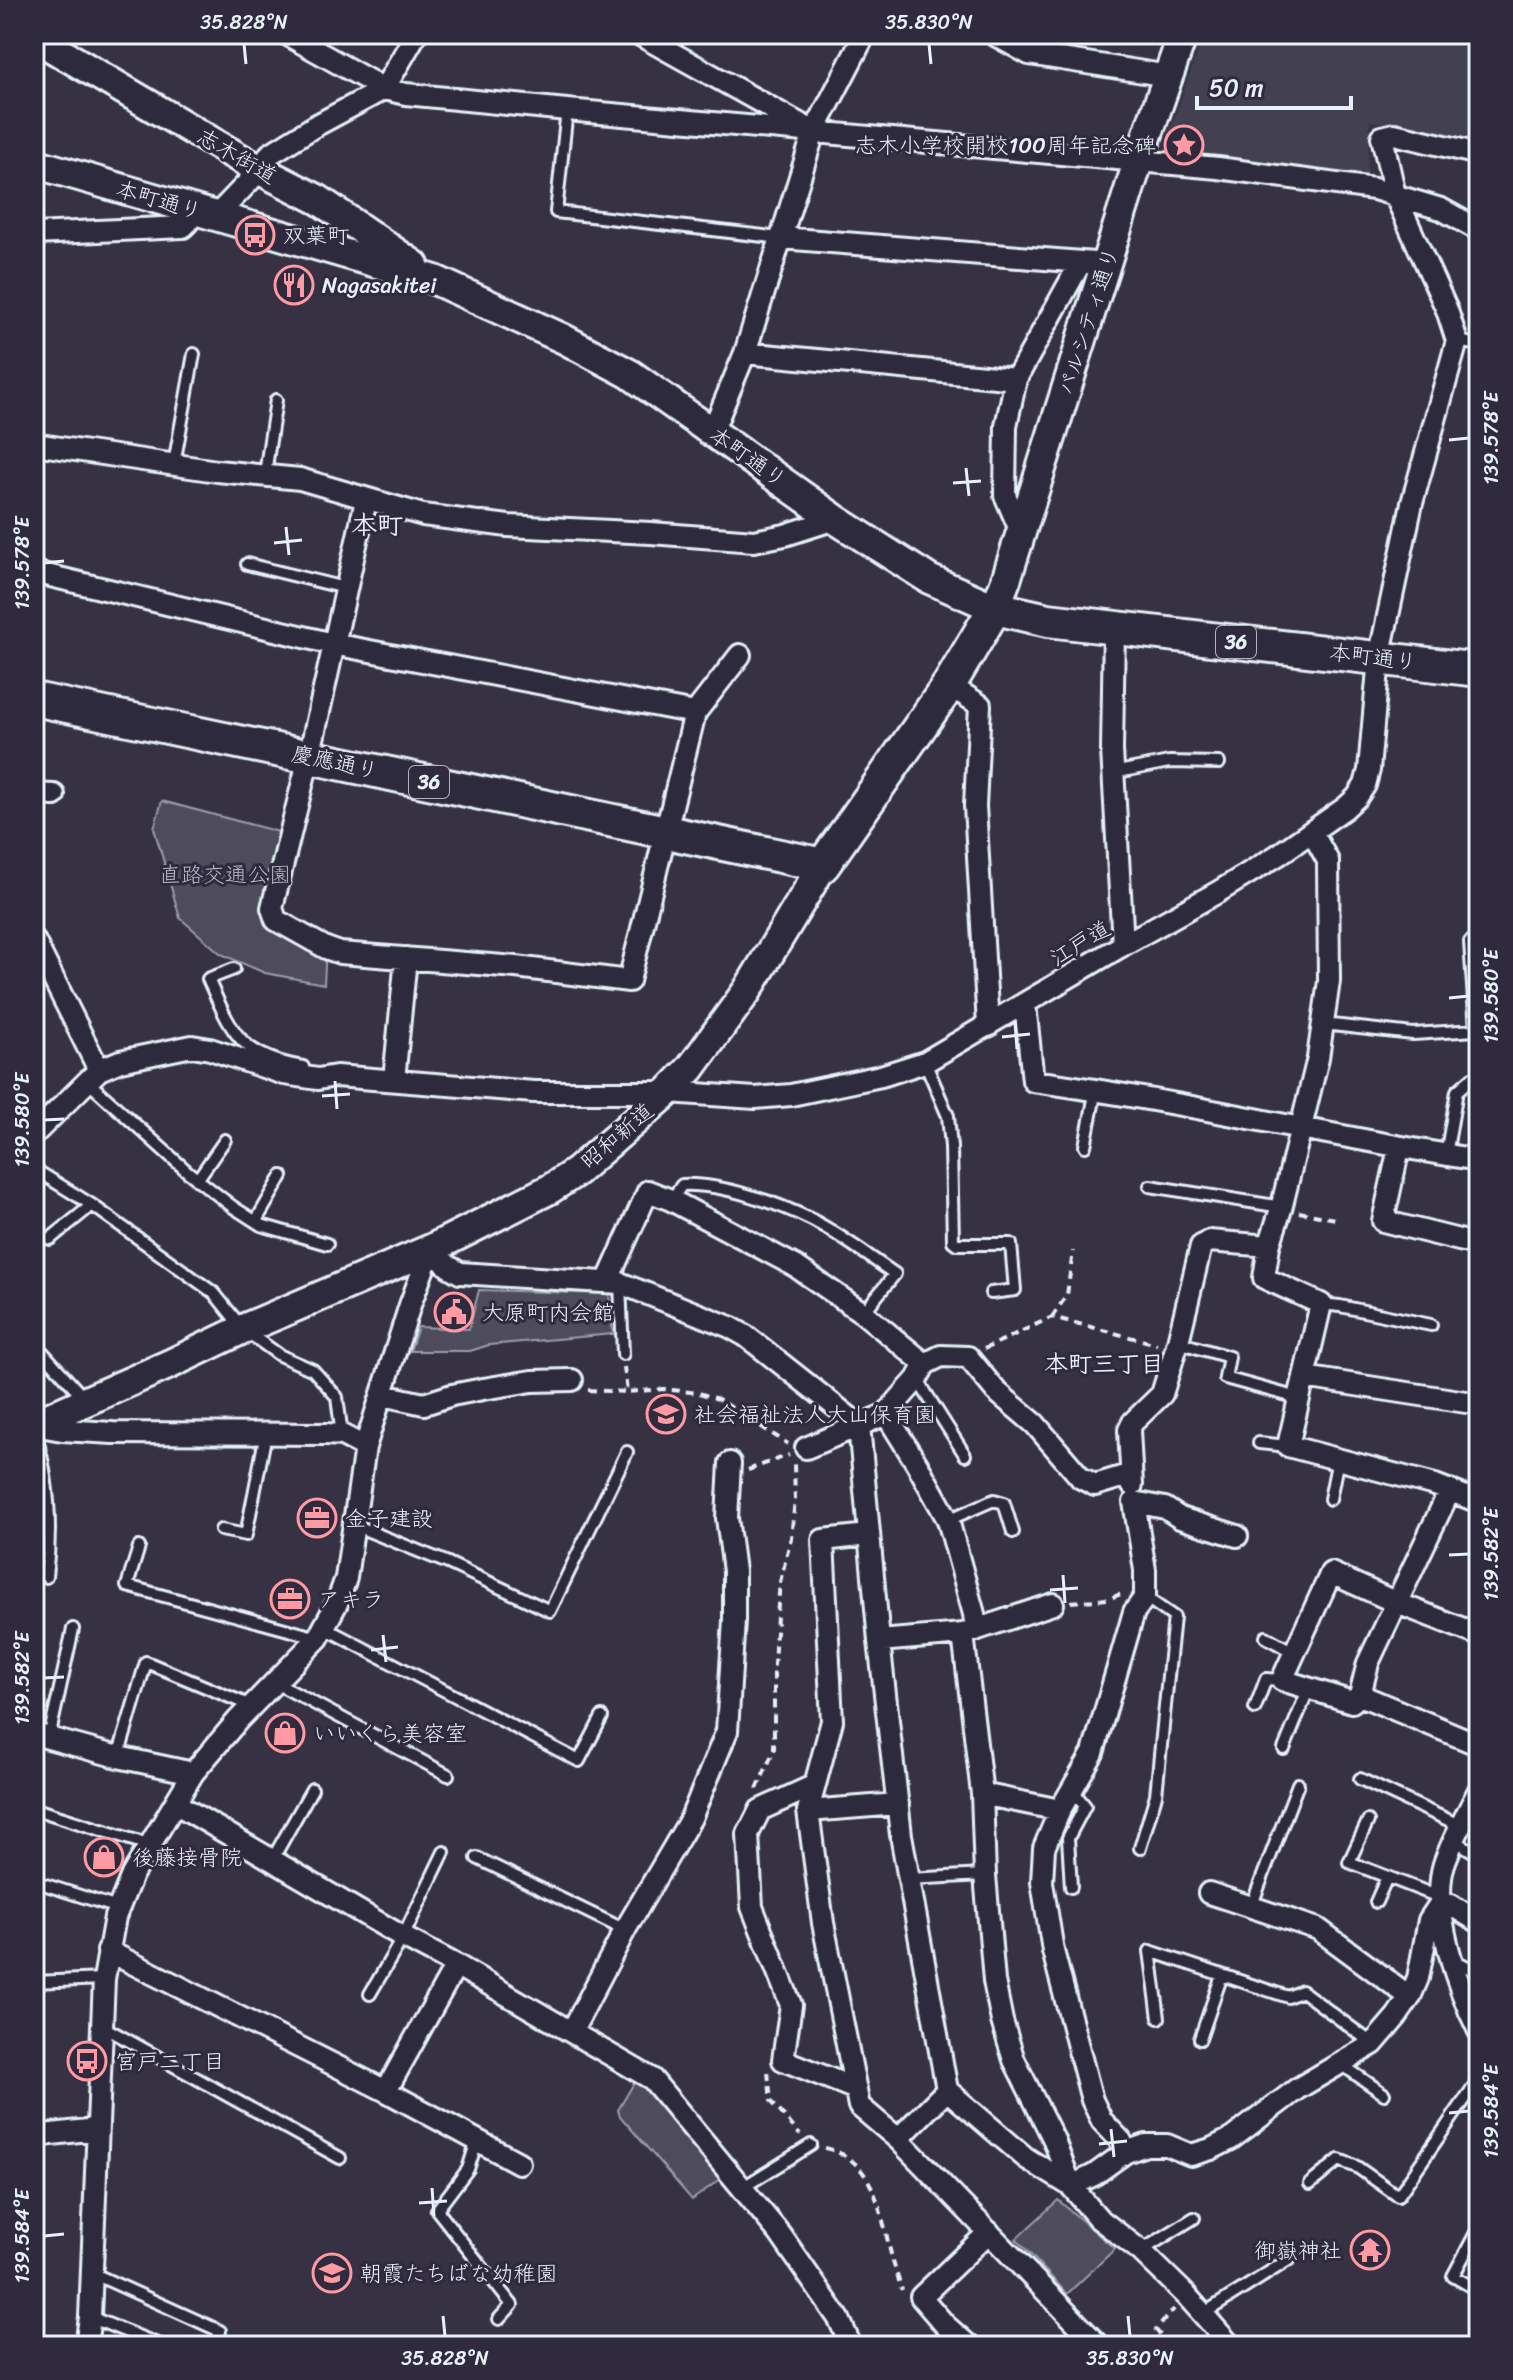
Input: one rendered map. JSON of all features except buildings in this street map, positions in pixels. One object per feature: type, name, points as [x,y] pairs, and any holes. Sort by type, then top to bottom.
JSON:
[{"type":"main road","name":"パルシティ通り","points":[[995,608],[1021,532],[1094,263],[1138,162],[1183,34]]},
{"type":"main road","name":"志木街道","points":[[34,37],[260,170],[319,200],[435,280]]},
{"type":"main road","name":"本町通り","points":[[34,163],[435,280],[593,353],[630,374],[835,519],[929,579],[995,608],[1048,620],[1479,670]]},
{"type":"main road","name":"昭和新道","points":[[34,1426],[243,1329],[431,1249],[550,1189],[576,1172],[668,1092],[701,1056],[738,1004],[823,865],[949,685],[995,608]]},
{"type":"main road","name":"慶應通り","points":[[34,699],[823,865]]},
{"type":"street","points":[[286,34],[384,89],[406,94],[1218,168],[1374,189],[1441,209],[1479,230]]},
{"type":"street","points":[[34,234],[183,227],[260,170],[270,154],[384,89],[416,34]]},
{"type":"street","points":[[638,34],[814,132]]},
{"type":"street","points":[[712,432],[745,353],[814,132],[865,34]]},
{"type":"street","points":[[993,34],[1029,54],[1169,76]]},
{"type":"street","points":[[1457,341],[1395,195],[1382,137],[1394,134],[1479,154]]},
{"type":"street","points":[[781,238],[1094,263],[1016,379],[1006,426],[1005,495],[1021,532]]},
{"type":"street","name":"江戸道","points":[[93,1075],[120,1061],[192,1046],[284,1074],[318,1079],[336,1076],[534,1092],[668,1092],[755,1098],[791,1095],[881,1076],[925,1062],[1218,892],[1345,808],[1365,785],[1379,658],[1412,503],[1457,341]]},
{"type":"street","points":[[745,353],[1016,379]]},
{"type":"street","points":[[34,444],[217,471],[300,479],[423,515],[508,526],[754,541],[835,519]]},
{"type":"street","points":[[366,500],[272,908],[276,920],[326,948],[340,953],[516,967],[629,981],[695,713],[740,655]]},
{"type":"street","points":[[34,572],[333,644],[695,713]]},
{"type":"street","points":[[1114,628],[1113,773],[1123,945]]},
{"type":"street","points":[[949,685],[980,705],[975,806],[988,1026]]},
{"type":"street","points":[[1312,832],[1328,861],[1329,981],[1318,1058],[1269,1246],[1264,1278],[1321,1304],[1288,1446],[1450,1490],[1479,1502]]},
{"type":"street","points":[[34,940],[93,1075],[34,1134]]},
{"type":"street","points":[[394,1080],[406,958]]},
{"type":"street","points":[[1025,1004],[1033,1081],[1096,1089],[1399,1148],[1479,1160]]},
{"type":"street","points":[[1399,1148],[1383,1221],[1479,1245]]},
{"type":"street","points":[[613,1282],[648,1191],[671,1200],[795,1266],[863,1313],[921,1372]]},
{"type":"street","points":[[1126,2152],[1121,2141],[1102,2121],[1092,2100],[1053,1951],[1042,1882],[1044,1848],[1060,1810],[1093,1753],[1134,1612],[1145,1597],[1145,1566],[1134,1502],[1129,1430],[1133,1422],[1162,1394],[1201,1246],[1209,1241],[1269,1246]]},
{"type":"street","points":[[86,2346],[90,2317],[104,1979],[118,1908],[149,1845],[193,1773],[251,1706],[322,1633],[346,1578],[365,1447],[431,1249],[460,1273],[613,1282],[730,1327],[746,1336],[859,1425],[901,1835],[947,2090],[1026,2158],[1071,2186],[1098,2218],[1141,2251],[1186,2295],[1231,2346]]},
{"type":"street","points":[[806,1448],[886,1414],[921,1372],[941,1356],[968,1357],[996,1391],[1035,1424],[1081,1478],[1095,1485],[1131,1474]]},
{"type":"street","points":[[1304,1377],[1479,1404]]},
{"type":"street","points":[[383,1395],[424,1404],[452,1395],[532,1381],[572,1380]]},
{"type":"street","points":[[886,1414],[948,1520],[974,1614],[970,1632],[994,1981],[1014,2060],[1054,2140],[1071,2186]]},
{"type":"street","points":[[34,1426],[113,1433],[342,1435],[365,1447]]},
{"type":"street","points":[[572,2031],[625,1930],[691,1818],[727,1731],[734,1620],[734,1571],[727,1518],[730,1463]]},
{"type":"street","points":[[1450,1490],[1397,1603],[1368,1663],[1360,1695],[1352,1702],[1282,1680],[1331,1573],[1397,1603],[1479,1635]]},
{"type":"street","points":[[1134,1502],[1165,1508],[1180,1518],[1237,1536]]},
{"type":"street","points":[[868,1535],[823,1540],[832,1721],[808,1811],[823,1923],[859,2106],[898,2139],[1099,2346]]},
{"type":"street","points":[[879,1641],[970,1632],[1053,1604]]},
{"type":"street","points":[[1360,1695],[1479,1745]]},
{"type":"street","points":[[42,1736],[193,1773]]},
{"type":"street","points":[[815,1785],[760,1810],[748,1834],[752,1907],[791,2005],[783,2060],[856,2089]]},
{"type":"street","points":[[1479,1790],[1444,1865],[1439,1901],[1451,1958],[1466,2005],[1479,2031]]},
{"type":"street","points":[[982,1794],[1060,1810]]},
{"type":"street","points":[[175,1803],[652,2079],[780,2234],[839,2319],[851,2346]]},
{"type":"street","points":[[808,1811],[898,1804]]},
{"type":"street","points":[[1209,1893],[1318,1929],[1410,1997]]},
{"type":"street","points":[[1439,1901],[1479,1922]]},
{"type":"street","points":[[1071,2186],[1094,2175],[1126,2152],[1146,2145],[1167,2145],[1191,2155],[1211,2149],[1231,2139],[1297,2089],[1373,2044],[1410,1997],[1418,1978],[1429,1920],[1439,1901]]},
{"type":"street","points":[[108,1951],[386,2091],[519,2163]]},
{"type":"street","points":[[386,2091],[456,1965]]},
{"type":"street","points":[[898,2139],[947,2090]]},
{"type":"street","points":[[34,2136],[97,2129]]},
{"type":"street","points":[[969,2346],[945,2325],[921,2297],[989,2232]]},
{"type":"lane","points":[[567,110],[556,212],[781,238]]},
{"type":"lane","points":[[1457,341],[1479,345]]},
{"type":"lane","points":[[174,464],[194,354]]},
{"type":"lane","points":[[265,474],[276,400]]},
{"type":"lane","points":[[247,564],[345,588]]},
{"type":"lane","points":[[1113,773],[1169,762],[1219,763]]},
{"type":"lane","points":[[1323,1024],[1413,1034],[1476,1030],[1470,942]]},
{"type":"lane","points":[[234,969],[208,979],[231,1029],[247,1047],[292,1065],[336,1076]]},
{"type":"lane","points":[[925,1062],[948,1116],[953,1241],[957,1244],[1011,1244],[1015,1290],[991,1293]]},
{"type":"lane","points":[[93,1075],[197,1180],[256,1221],[327,1244]]},
{"type":"lane","points":[[1446,1155],[1457,1091],[1472,1078]]},
{"type":"lane","points":[[1085,1146],[1096,1089]]},
{"type":"lane","points":[[197,1180],[225,1140]]},
{"type":"lane","points":[[34,1169],[92,1205],[214,1293],[243,1329],[279,1355],[313,1370],[337,1397],[342,1435]]},
{"type":"lane","points":[[256,1221],[282,1176]]},
{"type":"lane","points":[[671,1200],[682,1185],[702,1184],[751,1197],[811,1220],[895,1274],[863,1313]]},
{"type":"lane","points":[[1150,1186],[1281,1208]]},
{"type":"lane","points":[[50,1239],[92,1205]]},
{"type":"lane","points":[[613,1282],[623,1354]]},
{"type":"lane","points":[[1321,1304],[1431,1325]]},
{"type":"lane","points":[[1176,1346],[1229,1357],[1225,1378],[1298,1398]]},
{"type":"lane","points":[[39,1348],[86,1401]]},
{"type":"lane","points":[[921,1372],[965,1455]]},
{"type":"lane","points":[[34,1426],[43,1456],[50,1541],[46,1577]]},
{"type":"lane","points":[[221,1530],[246,1535],[266,1433]]},
{"type":"lane","points":[[1259,1443],[1288,1446]]},
{"type":"lane","points":[[354,1525],[448,1563],[550,1611],[627,1452]]},
{"type":"lane","points":[[1330,1499],[1338,1459]]},
{"type":"lane","points":[[948,1520],[994,1500],[1004,1503],[1013,1532]]},
{"type":"lane","points":[[139,1547],[127,1586],[322,1633],[579,1761],[602,1717]]},
{"type":"lane","points":[[1140,1848],[1156,1795],[1174,1617],[1145,1597]]},
{"type":"lane","points":[[42,1736],[73,1629]]},
{"type":"lane","points":[[1266,1637],[1295,1653]]},
{"type":"lane","points":[[118,1757],[146,1662],[251,1706]]},
{"type":"lane","points":[[1255,1708],[1266,1679],[1282,1680]]},
{"type":"lane","points":[[276,1683],[448,1775]]},
{"type":"lane","points":[[1284,1749],[1308,1690]]},
{"type":"lane","points":[[1360,1779],[1458,1833],[1479,1855]]},
{"type":"lane","points":[[1251,1907],[1298,1784]]},
{"type":"lane","points":[[272,1860],[312,1789]]},
{"type":"lane","points":[[1071,1887],[1068,1838],[1085,1806],[1072,1789]]},
{"type":"lane","points":[[35,1809],[149,1845]]},
{"type":"lane","points":[[1368,1821],[1349,1862],[1439,1901]]},
{"type":"lane","points":[[370,1994],[403,1937],[444,1852]]},
{"type":"lane","points":[[477,1858],[625,1930]]},
{"type":"lane","points":[[908,1879],[985,1875]]},
{"type":"lane","points":[[1376,1902],[1387,1877]]},
{"type":"lane","points":[[40,1883],[118,1908]]},
{"type":"lane","points":[[1159,2018],[1150,1951],[1288,1997],[1302,1991],[1373,2044]]},
{"type":"lane","points":[[1451,1958],[1479,1973]]},
{"type":"lane","points":[[1200,2039],[1222,1975]]},
{"type":"lane","points":[[34,1982],[104,1979]]},
{"type":"lane","points":[[102,2026],[340,2158]]},
{"type":"lane","points":[[1341,2064],[1384,2094]]},
{"type":"lane","points":[[1310,2184],[1339,2160],[1357,2167],[1398,2196],[1479,2079]]},
{"type":"lane","points":[[477,2141],[468,2169],[437,2210],[512,2305],[499,2319]]},
{"type":"lane","points":[[742,2188],[811,2145]]},
{"type":"lane","points":[[1141,2251],[1194,2218]]},
{"type":"lane","points":[[1478,2229],[1453,2276],[1479,2291]]},
{"type":"lane","points":[[1203,2314],[1290,2259]]},
{"type":"lane","points":[[92,2273],[220,2331],[215,2346]]},
{"type":"lane","points":[[90,2317],[162,2346]]},
{"type":"path","points":[[1281,1208],[1335,1219]]},
{"type":"path","points":[[968,1357],[1052,1317],[1067,1295],[1073,1251]]},
{"type":"path","points":[[1052,1317],[1176,1346]]},
{"type":"path","points":[[623,1354],[627,1392]]},
{"type":"path","points":[[1053,1604],[1119,1596],[1145,1566]]},
{"type":"path","points":[[1169,2346],[1156,2330],[1186,2295]]},
{"type":"shaded area","points":[[1012,34],[1080,34],[1070,50],[1040,47]]},
{"type":"shaded area","points":[[1204,34],[1479,34],[1479,141],[1370,121],[1367,179],[1180,151],[1168,135]]},
{"type":"green space","name":"直路交通公園","points":[[162,801],[290,835],[272,908],[326,948],[324,984],[265,973],[221,954],[180,918],[154,828]]},
{"type":"green space","points":[[479,1290],[609,1294],[613,1334],[489,1345],[470,1351],[410,1351],[418,1327],[469,1329]]},
{"type":"green space","points":[[637,2078],[658,2092],[727,2174],[692,2200],[620,2116],[618,2110]]},
{"type":"green space","points":[[1058,2200],[1115,2249],[1067,2294],[1016,2239]]},
{"type":"place","name":"志木小学校開校100周年記念碑","points":[[1184,145]]},
{"type":"place","name":"双葉町","points":[[255,235]]},
{"type":"place","name":"Nagasakitei","points":[[294,285]]},
{"type":"place","name":"大原町内会館","points":[[454,1312]]},
{"type":"place","name":"社会福祉法人大山保育園","points":[[666,1414]]},
{"type":"place","name":"金子建設","points":[[317,1518]]},
{"type":"place","name":"アキラ","points":[[290,1599]]},
{"type":"place","name":"いいくら美容室","points":[[285,1733]]},
{"type":"place","name":"後藤接骨院","points":[[104,1857]]},
{"type":"place","name":"宮戸二丁目","points":[[87,2061]]},
{"type":"place","name":"御嶽神社","points":[[1370,2250]]},
{"type":"place","name":"朝霞たちばな幼稚園","points":[[332,2273]]},
{"type":"district","name":"本町","points":[[377,525]]},
{"type":"district","name":"本町三丁目","points":[[1104,1364]]}]
